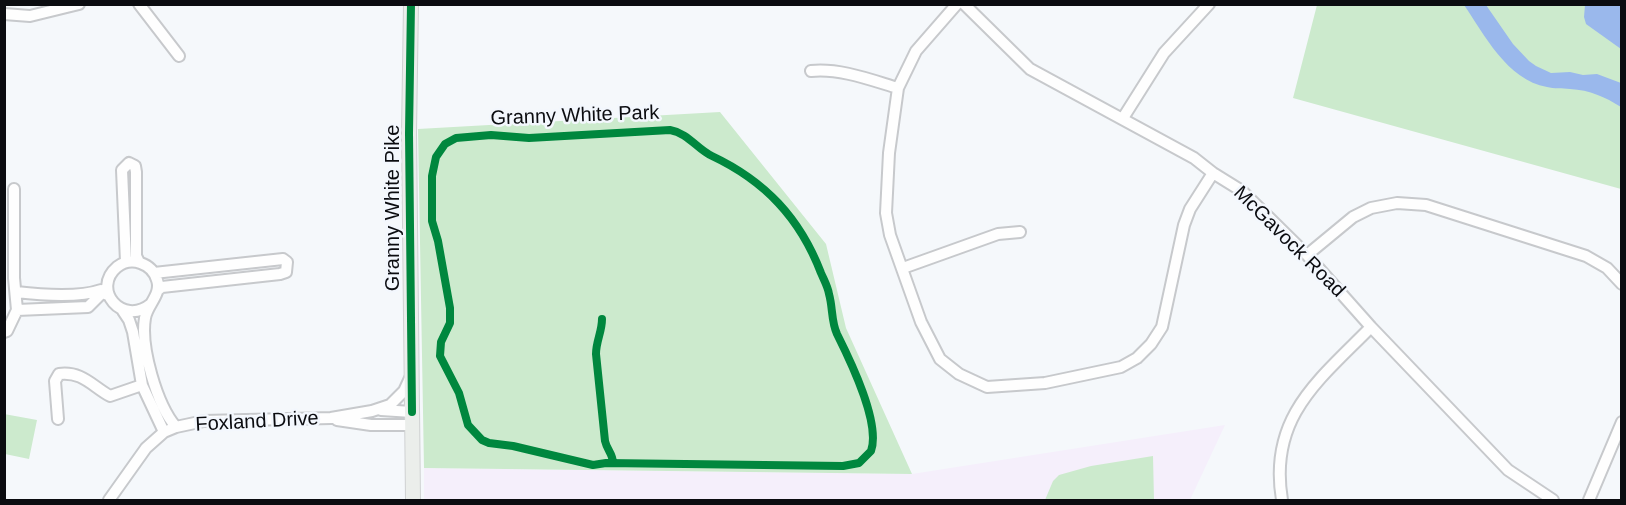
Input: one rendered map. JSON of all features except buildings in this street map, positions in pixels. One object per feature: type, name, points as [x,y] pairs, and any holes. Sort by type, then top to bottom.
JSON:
[{"type":"main road","name":"Granny White Pike","points":[[411,4],[409,145],[413,501]]},
{"type":"street","points":[[4,14],[30,16],[79,4]]},
{"type":"street","points":[[139,4],[179,56]]},
{"type":"street","points":[[957,4],[916,51],[898,88],[889,153],[886,213],[890,235],[921,322],[940,359],[958,375],[987,387],[1045,383],[1121,367],[1137,358],[1151,344],[1162,327],[1184,225],[1190,209],[1213,173]]},
{"type":"street","name":"McGavock Road","points":[[964,4],[1030,69],[1194,158],[1242,191],[1307,255],[1371,327],[1508,470],[1553,501]]},
{"type":"street","points":[[1123,118],[1164,53],[1209,4]]},
{"type":"street","points":[[811,71],[822,70],[847,74],[898,88]]},
{"type":"street","points":[[126,262],[122,170],[129,163],[135,166],[136,172],[136,256],[139,262]]},
{"type":"street","points":[[4,332],[7,332],[17,310],[14,278],[14,189]]},
{"type":"street","points":[[1307,255],[1344,224],[1371,208],[1397,202],[1426,205],[1586,256],[1606,268],[1622,284]]},
{"type":"street","points":[[903,268],[998,234],[1020,232]]},
{"type":"street","points":[[154,273],[283,259],[287,262],[286,272],[280,274],[162,287],[158,290]]},
{"type":"street","points":[[164,432],[142,385],[129,320],[123,310],[114,304],[108,291],[112,271],[126,262],[139,262],[148,266],[158,282],[158,290],[146,315],[144,328],[148,359],[157,391],[176,427]]},
{"type":"street","points":[[16,292],[59,295],[108,291]]},
{"type":"street","points":[[17,310],[88,307],[102,293],[108,291]]},
{"type":"street","points":[[123,310],[137,312],[151,304]]},
{"type":"street","points":[[1282,501],[1280,483],[1282,455],[1288,427],[1294,413],[1312,387],[1371,327]]},
{"type":"street","points":[[58,418],[55,381],[59,374],[74,374],[85,378],[110,396],[142,385]]},
{"type":"street","name":"Foxland Drive","points":[[109,501],[146,448],[164,432],[176,427],[204,422],[331,418],[372,411],[390,405],[404,392],[411,376]]},
{"type":"street","name":"Foxland Drive","points":[[372,411],[412,418]]},
{"type":"street","name":"Foxland Drive","points":[[331,418],[340,422],[371,425],[412,418]]},
{"type":"street","points":[[1589,501],[1622,422]]},
{"type":"shaded area","points":[[1225,425],[1190,500],[424,500],[424,468],[912,474]]},
{"type":"green space","points":[[1317,5],[1621,5],[1621,189],[1293,98]]},
{"type":"green space","points":[[720,112],[826,244],[846,328],[912,474],[424,468],[418,129]]},
{"type":"green space","points":[[4,414],[37,420],[29,459],[5,454]]},
{"type":"green space","points":[[1153,456],[1154,500],[1045,500],[1053,481],[1059,475],[1091,466]]},
{"type":"water","points":[[1464,5],[1486,5],[1513,44],[1536,66],[1551,73],[1597,74],[1621,83],[1621,107],[1591,92],[1547,87],[1533,83],[1520,75],[1498,54]]},
{"type":"water","points":[[1585,5],[1621,5],[1621,49],[1586,24]]},
{"type":"cycle path","points":[[411,4],[409,133],[412,412]]},
{"type":"cycle path","name":"Granny White Park","points":[[670,130],[682,134],[707,153],[748,177],[778,203],[803,235],[827,286],[835,329],[863,392],[872,425],[871,451],[859,463],[843,466],[606,463],[593,465],[513,446],[489,443],[482,440],[468,425],[459,393],[440,356],[441,342],[450,323],[450,308],[438,241],[432,221],[432,176],[436,157],[445,144],[456,138],[491,135],[529,138],[670,130]]},
{"type":"cycle path","points":[[602,319],[596,354],[605,441],[613,463]]}]
